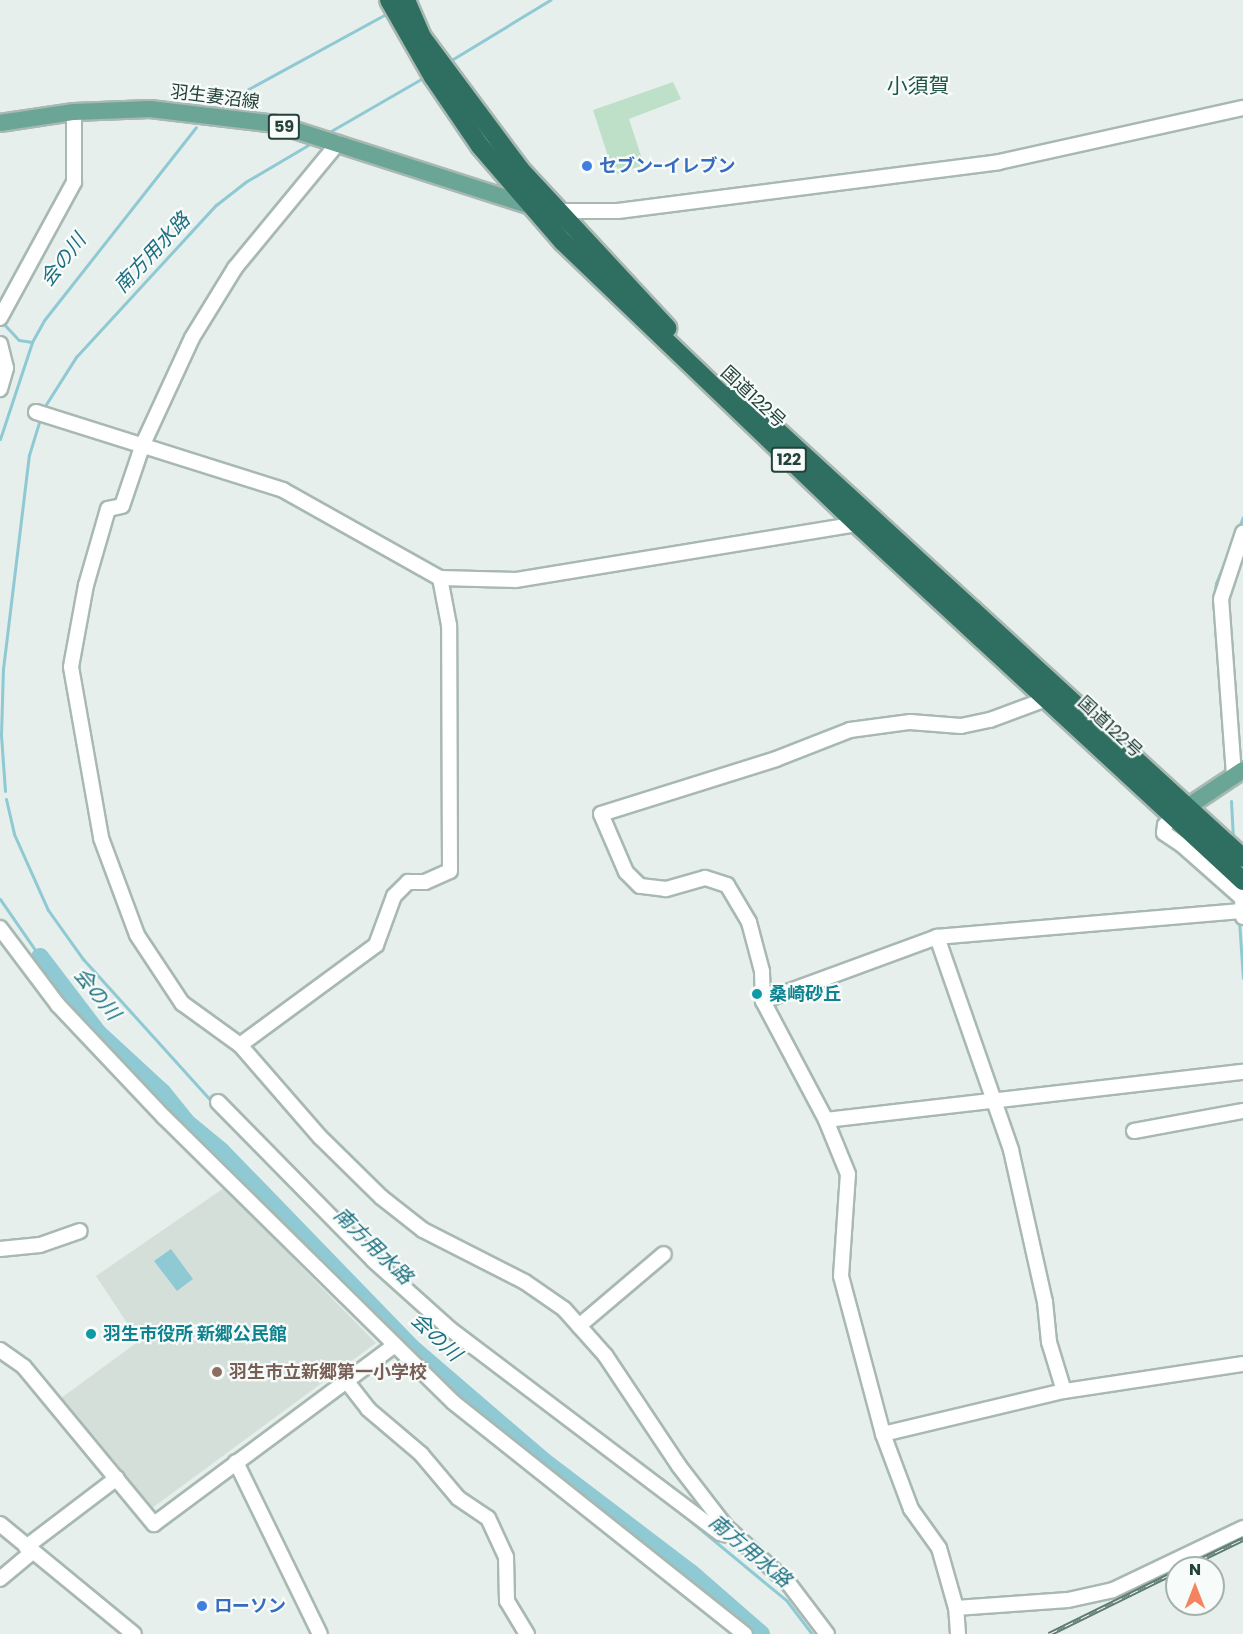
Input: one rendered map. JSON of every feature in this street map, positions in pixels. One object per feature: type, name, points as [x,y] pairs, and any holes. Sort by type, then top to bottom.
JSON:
[{"type":"highway","name":"国道122号","points":[[389,0],[433,77],[480,146],[529,206],[669,347],[857,524],[1049,698],[1180,812],[1243,858]]},
{"type":"highway","name":"国道122号","points":[[406,0],[423,37],[476,114],[556,211],[679,340],[1180,812],[1243,881]]},
{"type":"main road","name":"羽生妻沼線","points":[[0,123],[74,112],[150,110],[276,124],[529,206],[556,211]]},
{"type":"main road","points":[[1180,812],[1238,772]]},
{"type":"street","points":[[556,211],[618,211],[999,162],[1243,108]]},
{"type":"street","points":[[0,318],[74,182],[74,112]]},
{"type":"street","points":[[338,143],[235,268],[192,338],[143,444],[122,506],[108,509],[86,585],[71,667],[77,716],[101,838],[137,935],[182,1003],[240,1045],[321,1137],[381,1197],[423,1230],[525,1282],[564,1309],[627,1386],[680,1466],[737,1537],[789,1584],[827,1634]]},
{"type":"street","points":[[0,344],[2,363],[0,389]]},
{"type":"street","points":[[36,412],[283,490],[440,578],[516,580],[857,524]]},
{"type":"street","points":[[1238,772],[1221,599],[1243,533]]},
{"type":"street","points":[[240,1045],[376,945],[394,896],[408,882],[424,882],[450,871],[449,625],[440,578]]},
{"type":"street","points":[[958,1634],[956,1608],[939,1548],[911,1509],[883,1434],[841,1276],[848,1174],[826,1120],[763,1000],[762,971],[749,922],[727,885],[705,878],[666,889],[640,886],[626,872],[601,814],[776,759],[850,730],[910,722],[961,726],[990,720],[1049,698]]},
{"type":"street","points":[[1180,812],[1165,825],[1164,833],[1182,845],[1242,898],[1243,917]]},
{"type":"street","points":[[763,1000],[937,936],[1243,911]]},
{"type":"street","points":[[0,928],[58,1005],[156,1109],[453,1402],[745,1634]]},
{"type":"street","points":[[937,936],[1011,1150],[1045,1302],[1049,1342],[1064,1391]]},
{"type":"street","points":[[826,1120],[1243,1072]]},
{"type":"street","points":[[218,1102],[373,1260],[450,1329],[720,1533],[737,1537]]},
{"type":"street","points":[[1134,1131],[1243,1111]]},
{"type":"street","points":[[0,1249],[40,1245],[80,1231]]},
{"type":"street","points":[[579,1326],[664,1254]]},
{"type":"street","points":[[0,1350],[24,1367],[154,1524],[236,1462],[348,1383],[394,1346]]},
{"type":"street","points":[[883,1434],[1064,1391],[1243,1364]]},
{"type":"street","points":[[348,1383],[368,1409],[421,1454],[458,1498],[488,1518],[506,1557],[507,1601],[527,1634]]},
{"type":"street","points":[[236,1462],[320,1634]]},
{"type":"street","points":[[0,1579],[29,1550],[117,1478]]},
{"type":"street","points":[[0,1524],[29,1550],[135,1634]]},
{"type":"street","points":[[956,1608],[1068,1600],[1113,1590],[1243,1528]]},
{"type":"shaded area","name":"羽生市立新郷第一小学校","points":[[224,1188],[376,1343],[144,1514],[57,1401],[139,1341],[96,1276]]},
{"type":"green space","points":[[673,82],[681,99],[629,119],[644,165],[614,175],[593,110]]},
{"type":"water","points":[[171,1249],[193,1279],[177,1291],[154,1261]]},
{"type":"waterway","name":"南方用水路","points":[[453,59],[550,0]]},
{"type":"waterway","name":"会の川","points":[[230,99],[384,15]]},
{"type":"waterway","name":"南方用水路","points":[[331,131],[421,79]]},
{"type":"waterway","name":"会の川","points":[[0,439],[32,342],[45,319],[196,127]]},
{"type":"waterway","name":"南方用水路","points":[[43,409],[76,357],[216,205],[247,181],[308,145]]},
{"type":"waterway","points":[[1,321],[19,340],[32,342]]},
{"type":"waterway","name":"南方用水路","points":[[5,791],[1,735],[3,669],[29,455],[40,420]]},
{"type":"waterway","points":[[1218,644],[1213,602],[1216,583],[1243,517]]},
{"type":"waterway","name":"南方用水路","points":[[6,799],[14,834],[48,910],[83,959],[213,1103]]},
{"type":"waterway","points":[[1231,801],[1233,835]]},
{"type":"waterway","name":"会の川","points":[[0,899],[40,957]]},
{"type":"waterway","points":[[1239,920],[1243,978]]},
{"type":"waterway","name":"会の川","points":[[40,957],[98,1033],[162,1092],[187,1123],[221,1151],[412,1348],[542,1460],[691,1573],[761,1634]]},
{"type":"waterway","name":"南方用水路","points":[[383,1277],[424,1315]]},
{"type":"waterway","name":"南方用水路","points":[[665,1500],[787,1601],[812,1634]]},
{"type":"railway","points":[[1208,1556],[1243,1539]]},
{"type":"railway","points":[[1049,1634],[1165,1577]]},
{"type":"place","name":"セブン-イレブン","points":[[587,166]]},
{"type":"place","name":"桑崎砂丘","points":[[757,994]]},
{"type":"place","name":"羽生市役所 新郷公民館","points":[[91,1334]]},
{"type":"place","name":"羽生市立新郷第一小学校","points":[[217,1372]]},
{"type":"place","name":"ローソン","points":[[202,1606]]},
{"type":"district","name":"小須賀","points":[[918,86]]}]
